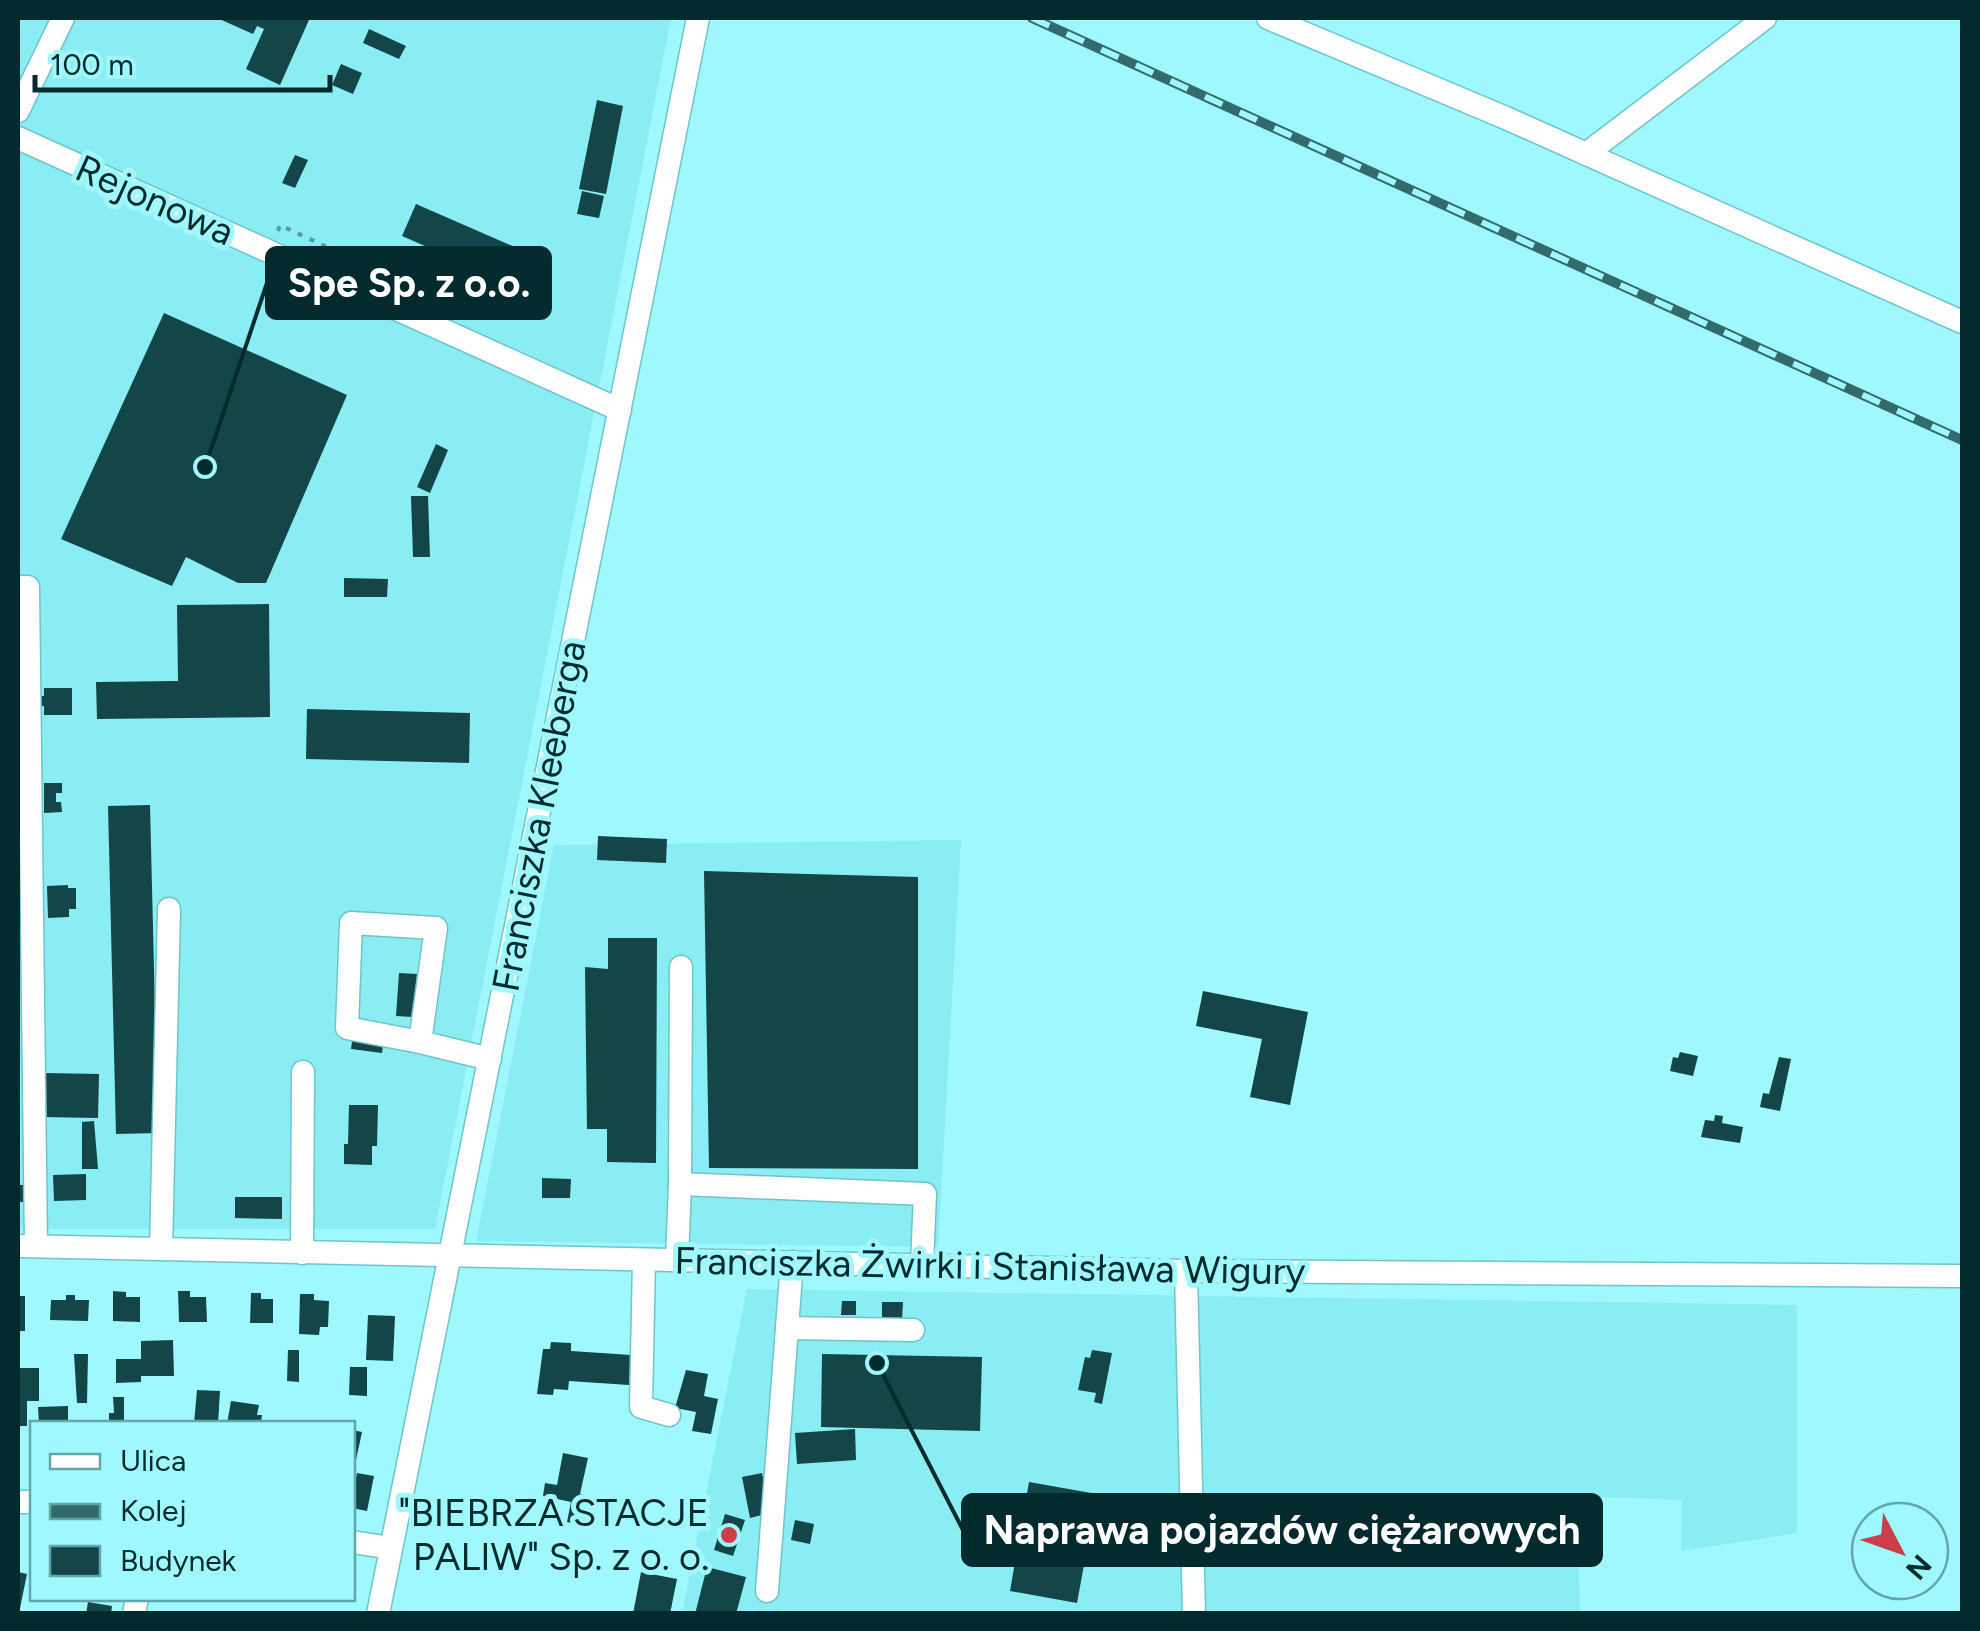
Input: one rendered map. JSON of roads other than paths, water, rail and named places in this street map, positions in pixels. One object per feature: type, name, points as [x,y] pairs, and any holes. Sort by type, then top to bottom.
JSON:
[{"type":"street","points":[[18,111],[62,18]]},
{"type":"street","name":"Franciszka Kleeberga","points":[[378,1614],[698,18]]},
{"type":"street","points":[[1268,18],[1586,154],[1962,322]]},
{"type":"street","points":[[1586,154],[1766,18]]},
{"type":"street","name":"Rejonowa","points":[[18,138],[620,410]]},
{"type":"street","points":[[23,587],[27,1246]]},
{"type":"street","points":[[161,1249],[168,909]]},
{"type":"street","points":[[420,1042],[436,928],[351,924],[347,1028],[490,1059]]},
{"type":"street","points":[[677,1260],[681,967]]},
{"type":"street","points":[[302,1253],[303,1072]]},
{"type":"street","points":[[680,1184],[925,1194],[922,1265]]},
{"type":"street","name":"Franciszka Żwirki i Stanisława Wigury","points":[[27,1246],[1186,1271],[1962,1276]]},
{"type":"street","points":[[644,1260],[641,1407],[669,1415]]},
{"type":"street","points":[[767,1591],[792,1262]]},
{"type":"street","points":[[1186,1271],[1194,1614]]},
{"type":"street","points":[[787,1328],[912,1330]]},
{"type":"street","points":[[355,1542],[391,1548]]},
{"type":"railway","points":[[1032,18],[1962,440]]},
{"type":"place","name":"Spe Sp. z o.o.","points":[[205,467]]},
{"type":"place","name":"Naprawa pojazdów ciężarowych","points":[[877,1363]]},
{"type":"place","name":"\"BIEBRZA STACJE PALIW\" Sp. z o. o.","points":[[729,1535]]}]
